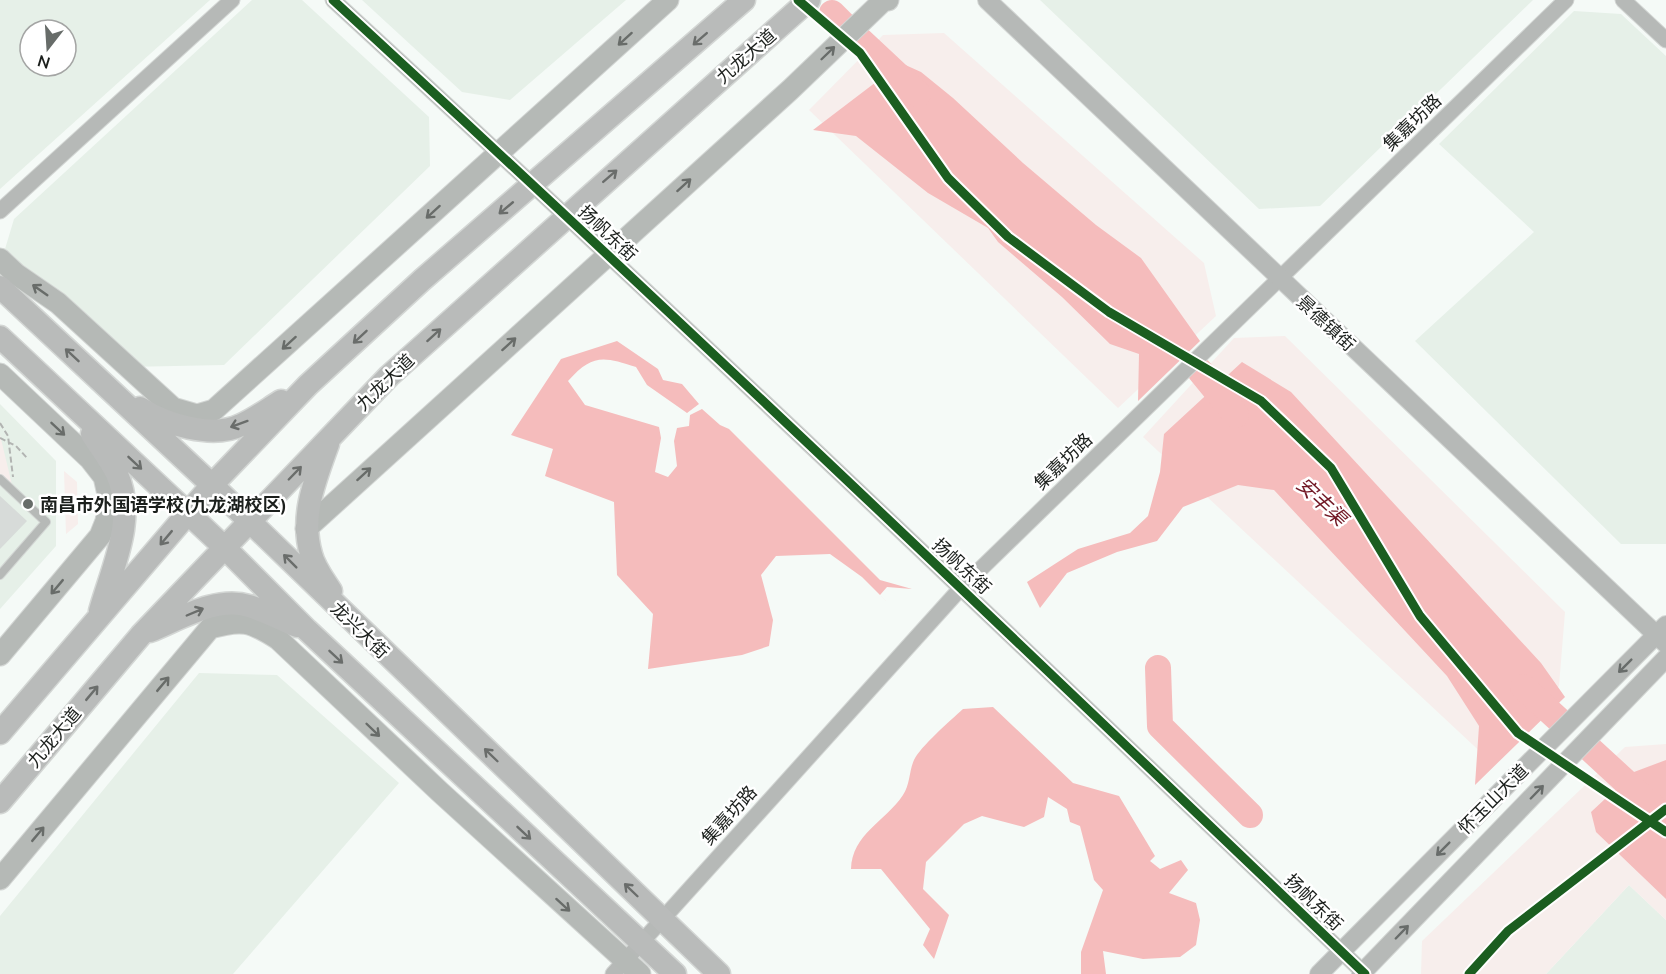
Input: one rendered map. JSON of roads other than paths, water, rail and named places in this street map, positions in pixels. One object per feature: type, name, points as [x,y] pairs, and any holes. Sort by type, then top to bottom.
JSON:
[{"type":"main road","points":[[0,259],[16,274],[58,303],[173,408],[197,415],[214,410],[668,0]]},
{"type":"main road","points":[[0,733],[212,485],[308,385],[422,280],[534,185],[744,0]]},
{"type":"main road","name":"九龙大道","points":[[0,802],[141,635],[389,376],[566,215],[809,0]]},
{"type":"main road","points":[[306,529],[790,90],[883,2],[888,0]]},
{"type":"main road","name":"龙兴大街","points":[[0,287],[212,485],[719,974]]},
{"type":"main road","name":"龙兴大街","points":[[0,337],[224,547],[307,630],[675,974]]},
{"type":"main road","points":[[0,374],[90,459],[104,477],[109,499],[106,521],[100,536],[0,654]]},
{"type":"main road","points":[[99,380],[157,419],[202,431],[239,427],[308,385]]},
{"type":"main road","points":[[78,410],[117,475],[124,502],[126,525],[98,619]]},
{"type":"main road","points":[[331,435],[313,486],[306,529],[311,556],[344,614]]},
{"type":"main road","points":[[0,879],[210,628],[247,605],[307,630]]},
{"type":"main road","points":[[141,635],[209,606],[231,613],[278,639],[626,969]]},
{"type":"street","points":[[0,211],[232,0]]},
{"type":"street","name":"扬帆东街","points":[[333,0],[534,185],[961,588],[1363,973]]},
{"type":"street","name":"景德镇街","points":[[987,0],[1278,278],[1663,635]]},
{"type":"street","name":"集嘉坊路","points":[[626,969],[641,941],[961,588],[1566,0]]},
{"type":"street","points":[[1623,0],[1666,40]]},
{"type":"street","name":"怀玉山大道","points":[[1319,974],[1663,635]]},
{"type":"street","name":"怀玉山大道","points":[[1363,973],[1666,658]]},
{"type":"lane","points":[[0,479],[46,522],[0,575]]},
{"type":"water","points":[[901,63],[921,72],[953,98],[1023,163],[1096,225],[1141,258],[1200,341],[1138,401],[1139,354],[1110,344],[1062,297],[998,242],[988,228],[928,193],[856,136],[813,130]]},
{"type":"water","points":[[617,341],[658,369],[663,380],[682,384],[699,404],[687,413],[647,385],[636,367],[606,359],[584,366],[568,381],[585,405],[659,427],[661,438],[655,472],[668,477],[677,466],[674,441],[677,428],[689,426],[690,415],[702,409],[720,425],[729,429],[880,580],[912,589],[887,587],[880,595],[862,577],[830,554],[776,556],[761,575],[773,620],[769,646],[742,655],[648,669],[653,614],[617,575],[614,502],[545,476],[553,449],[511,435],[561,359]]},
{"type":"water","points":[[1242,362],[1291,392],[1541,663],[1565,697],[1475,785],[1479,726],[1447,676],[1274,490],[1238,485],[1183,507],[1157,541],[1117,552],[1067,573],[1040,608],[1027,582],[1078,549],[1130,533],[1148,516],[1160,472],[1164,434]]},
{"type":"water","points":[[993,707],[1073,783],[1119,796],[1155,856],[1150,861],[1160,869],[1181,860],[1188,870],[1169,893],[1196,903],[1200,920],[1196,945],[1180,957],[1143,959],[1103,951],[1106,974],[1081,974],[1081,952],[1103,890],[1094,880],[1080,826],[1070,822],[1067,809],[1048,797],[1044,817],[1024,827],[982,816],[964,824],[926,862],[923,889],[949,915],[934,959],[923,945],[930,929],[881,869],[851,869],[857,846],[863,837],[903,795],[914,760],[922,748],[963,709]]},
{"type":"water","points":[[1666,760],[1666,899],[1596,832],[1591,812],[1634,772]]},
{"type":"waterway","points":[[832,13],[845,26]]},
{"type":"waterway","points":[[857,37],[918,94]]},
{"type":"waterway","name":"安丰渠","points":[[1200,371],[1236,415]]},
{"type":"waterway","points":[[1158,668],[1160,726],[1250,815]]},
{"type":"waterway","name":"安丰渠","points":[[1523,687],[1559,720]]},
{"type":"waterway","points":[[1590,749],[1666,819]]},
{"type":"place","name":"南昌市外国语学校(九龙湖校区)","points":[[28,504]]}]
